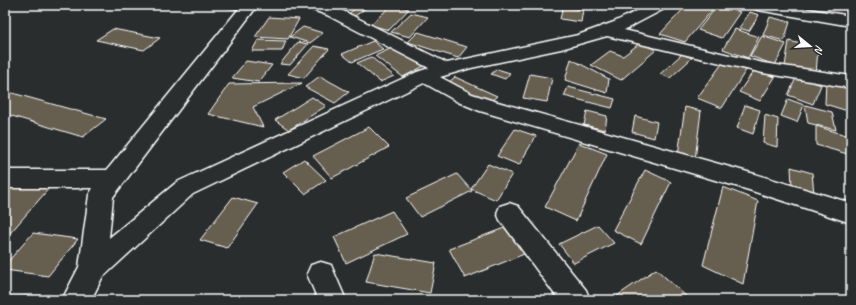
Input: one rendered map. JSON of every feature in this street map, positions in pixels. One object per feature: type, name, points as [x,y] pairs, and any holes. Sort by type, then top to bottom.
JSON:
[{"type":"street","points":[[76,300],[92,269],[101,195],[250,5]]},
{"type":"street","points":[[312,5],[333,12],[444,69]]},
{"type":"street","points":[[92,269],[185,188],[424,76],[444,69],[539,49],[607,31],[661,5]]},
{"type":"street","points":[[758,5],[851,21]]},
{"type":"street","points":[[607,31],[763,68],[851,82]]},
{"type":"street","points":[[424,76],[465,98],[487,106],[751,182],[851,213]]},
{"type":"street","points":[[5,179],[113,180]]},
{"type":"street","points":[[509,213],[576,300]]},
{"type":"street","points":[[321,274],[332,300]]},
{"type":"building","points":[[213,5],[245,5],[239,10]]},
{"type":"building","points":[[360,5],[370,5],[355,16],[348,14]]},
{"type":"building","points":[[392,5],[409,9],[389,30],[370,25]]},
{"type":"building","points":[[687,5],[700,5],[713,9],[685,42],[660,34]]},
{"type":"building","points":[[718,5],[740,12],[722,38],[698,30]]},
{"type":"building","points":[[563,7],[583,10],[581,22],[560,19]]},
{"type":"building","points":[[750,12],[759,15],[749,31],[739,28]]},
{"type":"building","points":[[411,13],[428,17],[410,37],[391,32]]},
{"type":"building","points":[[269,17],[299,19],[288,39],[255,37]]},
{"type":"building","points":[[770,17],[790,22],[784,41],[763,35]]},
{"type":"building","points":[[303,27],[323,33],[310,43],[290,37]]},
{"type":"building","points":[[113,29],[160,38],[144,50],[96,40]]},
{"type":"building","points":[[735,29],[759,37],[748,58],[723,49]]},
{"type":"building","points":[[418,32],[467,47],[458,58],[408,42]]},
{"type":"building","points":[[762,36],[786,44],[775,65],[750,56]]},
{"type":"building","points":[[258,40],[286,41],[282,51],[252,51]]},
{"type":"building","points":[[373,41],[383,49],[352,62],[342,54]]},
{"type":"building","points":[[789,41],[818,48],[816,74],[785,66]]},
{"type":"building","points":[[298,42],[308,44],[290,65],[280,64]]},
{"type":"building","points":[[640,43],[656,50],[621,80],[591,65],[610,51],[623,56]]},
{"type":"building","points":[[314,46],[329,49],[304,78],[288,74]]},
{"type":"building","points":[[396,46],[424,66],[403,77],[375,56]]},
{"type":"building","points":[[682,54],[692,58],[670,78],[660,74]]},
{"type":"building","points":[[371,57],[394,76],[380,82],[357,63]]},
{"type":"building","points":[[571,59],[609,79],[607,93],[565,80]]},
{"type":"building","points":[[246,61],[272,65],[259,82],[232,78]]},
{"type":"building","points":[[724,61],[746,70],[722,108],[697,98]]},
{"type":"building","points":[[497,69],[510,73],[505,79],[491,74]]},
{"type":"building","points":[[755,69],[775,77],[760,101],[739,92]]},
{"type":"building","points":[[530,74],[552,78],[547,102],[523,98]]},
{"type":"building","points":[[320,76],[349,92],[335,103],[305,87]]},
{"type":"building","points":[[797,76],[821,85],[813,104],[788,95]]},
{"type":"building","points":[[455,77],[497,96],[490,102],[448,83]]},
{"type":"building","points":[[826,80],[851,87],[851,112],[825,104]]},
{"type":"building","points":[[302,83],[253,107],[263,127],[208,114],[229,84]]},
{"type":"building","points":[[568,87],[615,99],[612,108],[564,96]]},
{"type":"building","points":[[5,91],[106,119],[83,137],[5,114]]},
{"type":"building","points":[[312,97],[326,106],[289,130],[275,120]]},
{"type":"building","points":[[788,99],[804,105],[797,122],[781,116]]},
{"type":"building","points":[[745,105],[760,110],[753,134],[737,128]]},
{"type":"building","points":[[805,105],[832,112],[836,130],[808,123]]},
{"type":"building","points":[[685,107],[701,111],[695,160],[678,155]]},
{"type":"building","points":[[587,111],[607,116],[605,130],[584,125]]},
{"type":"building","points":[[765,115],[778,119],[777,147],[763,143]]},
{"type":"building","points":[[635,116],[657,122],[654,138],[632,132]]},
{"type":"building","points":[[816,126],[849,136],[851,155],[816,145]]},
{"type":"building","points":[[369,127],[389,147],[332,178],[313,156]]},
{"type":"building","points":[[515,129],[536,136],[519,165],[497,156]]},
{"type":"building","points":[[579,143],[607,154],[576,221],[545,207]]},
{"type":"building","points":[[304,159],[326,180],[305,194],[283,172]]},
{"type":"building","points":[[488,164],[512,174],[496,200],[471,189]]},
{"type":"building","points":[[791,167],[812,173],[814,194],[792,187]]},
{"type":"building","points":[[645,170],[671,182],[641,244],[613,230]]},
{"type":"building","points":[[457,174],[472,191],[420,217],[406,198]]},
{"type":"building","points":[[15,183],[51,186],[5,239],[5,193]]},
{"type":"building","points":[[723,187],[758,201],[743,284],[703,265]]},
{"type":"building","points":[[233,197],[258,204],[227,248],[200,240]]},
{"type":"building","points":[[392,211],[407,234],[346,263],[334,237]]},
{"type":"building","points":[[512,225],[529,252],[465,278],[449,249]]},
{"type":"building","points":[[598,225],[614,243],[574,263],[559,244]]},
{"type":"building","points":[[33,233],[78,239],[48,276],[5,270],[5,265]]},
{"type":"building","points":[[375,253],[436,263],[430,293],[366,282]]},
{"type":"building","points":[[656,269],[688,298],[686,300],[616,300],[614,298]]},
{"type":"building","points":[[51,295],[48,300],[5,300],[5,297]]}]
